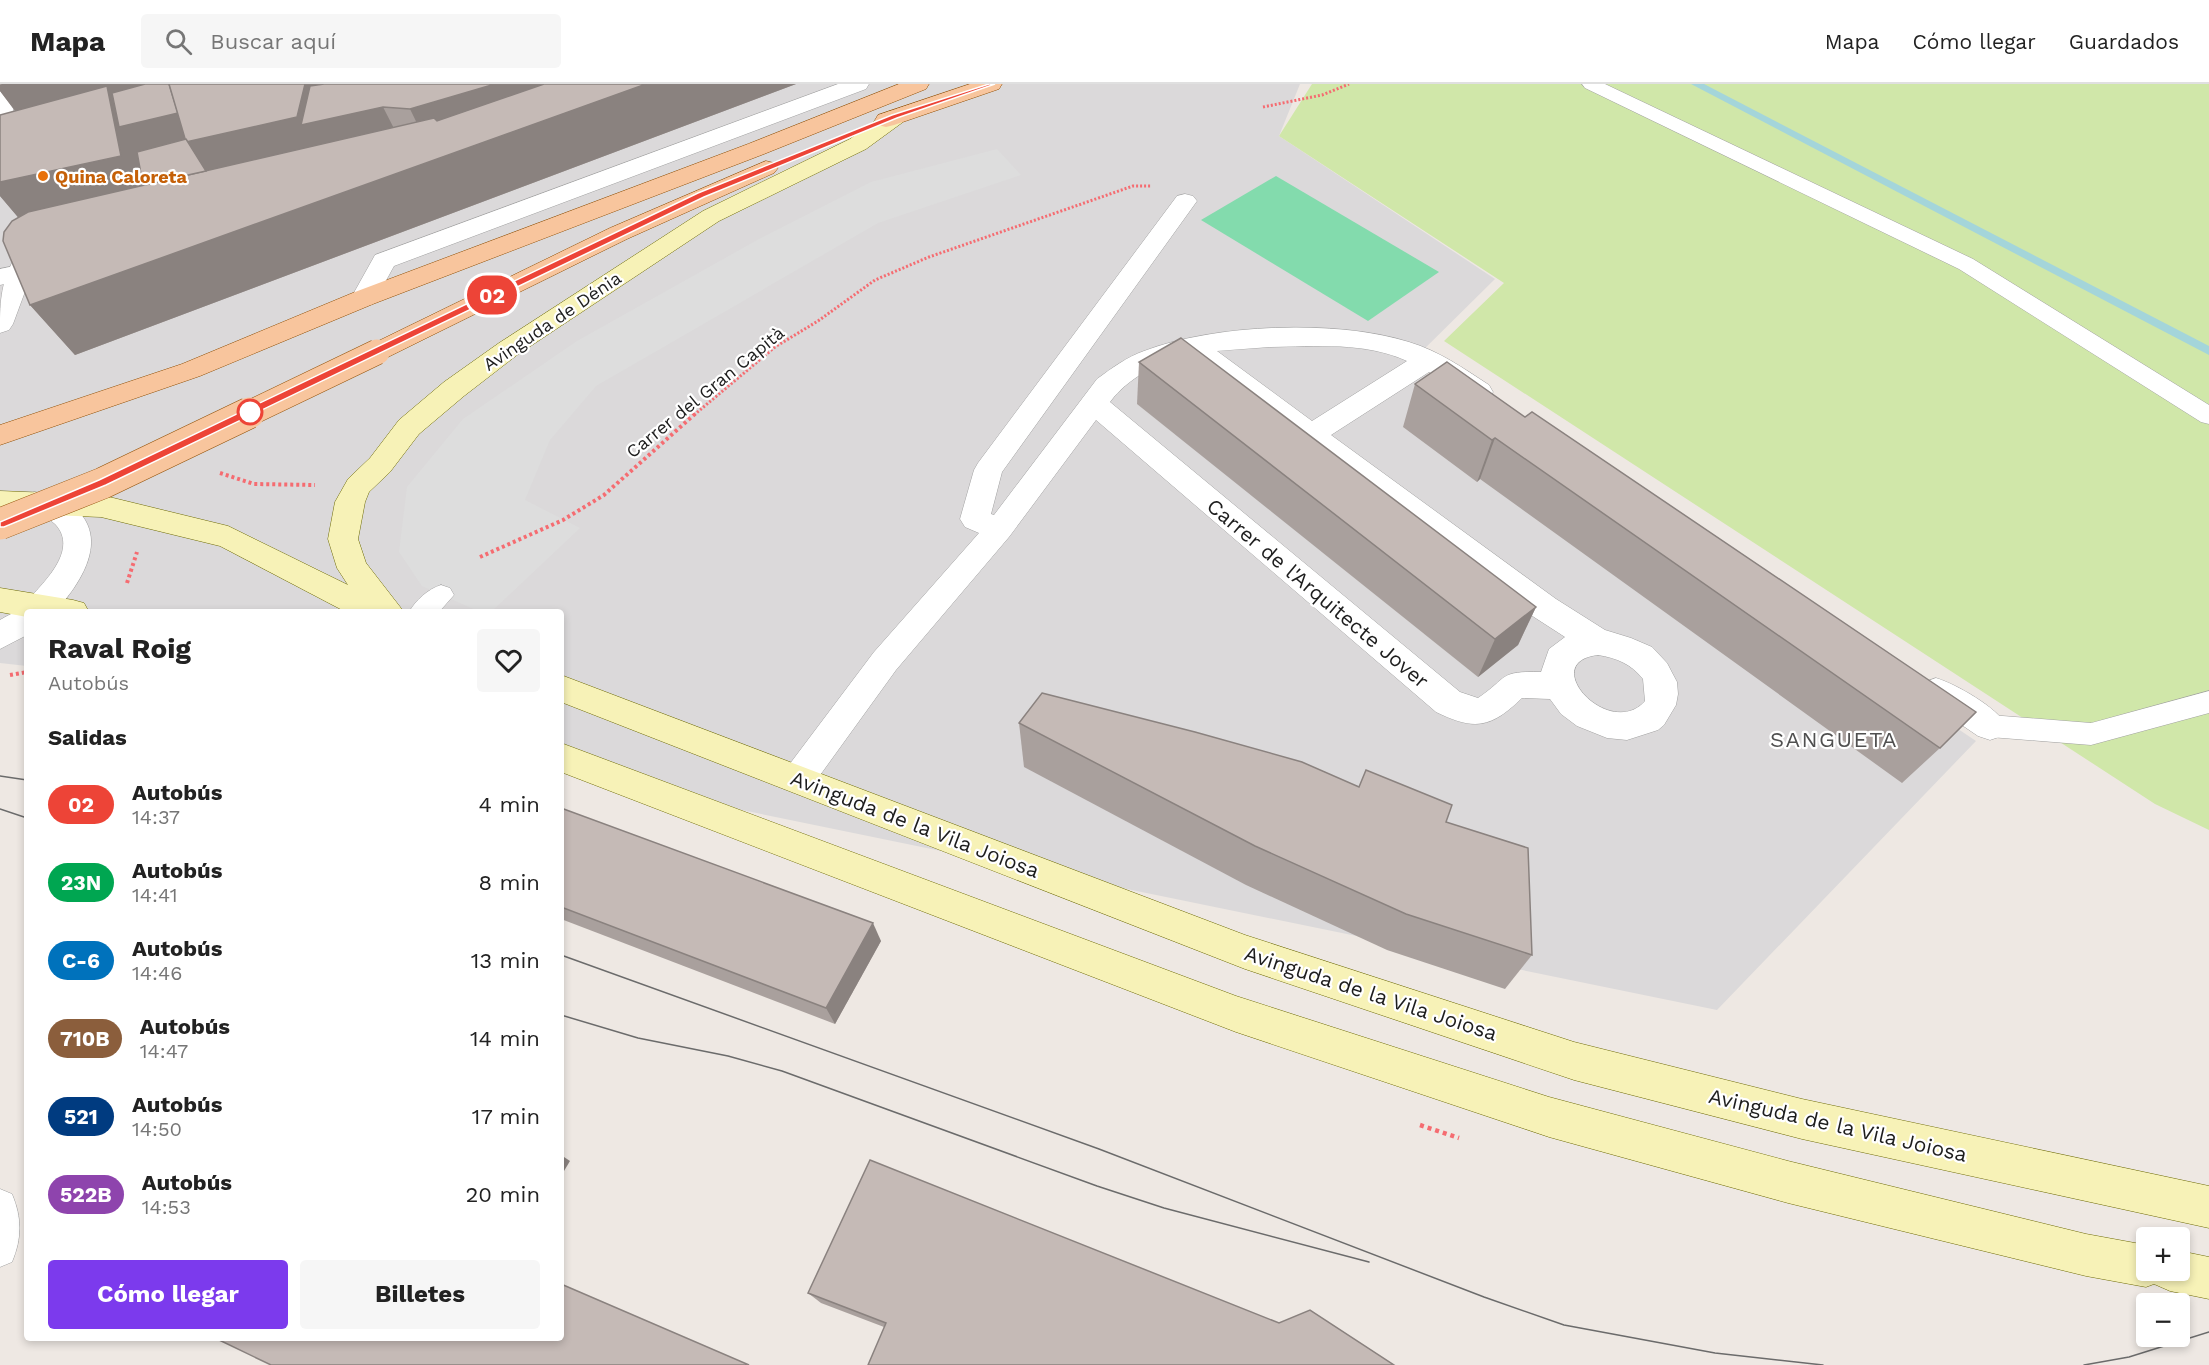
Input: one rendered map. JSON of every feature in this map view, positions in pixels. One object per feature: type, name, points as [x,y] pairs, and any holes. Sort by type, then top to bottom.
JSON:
[{"type":"main road","points":[[0,435],[191,370],[364,298],[918,84]]},
{"type":"main road","name":"Avinguda de Dénia","points":[[0,524],[102,494],[377,352],[701,195],[895,117],[991,84]]},
{"type":"main road","name":"Avinguda de Dénia","points":[[386,609],[352,568],[344,539],[350,502],[358,486],[380,465],[409,427],[454,389],[508,349],[711,216],[858,144],[895,117]]},
{"type":"main road","points":[[0,502],[35,503],[102,494],[228,537],[368,609]]},
{"type":"main road","points":[[0,600],[26,609]]},
{"type":"main road","name":"Avinguda de la Vila Joiosa","points":[[564,689],[1245,952],[1574,1061],[1802,1119],[2209,1207]]},
{"type":"main road","points":[[564,758],[1236,1014],[1549,1116],[1788,1182],[2086,1255],[2136,1264]]},
{"type":"main road","points":[[2190,1274],[2209,1278]]},
{"type":"street","points":[[364,298],[384,261],[858,84]]},
{"type":"street","points":[[0,98],[6,160],[34,152]]},
{"type":"street","points":[[999,529],[975,519],[988,470],[1185,201]]},
{"type":"street","points":[[0,324],[14,272],[81,251]]},
{"type":"street","points":[[798,779],[885,661],[999,529],[1093,403],[1107,386],[1129,369],[1154,357],[1192,346],[1277,338],[1350,340],[1391,345],[1429,359],[1499,405]]},
{"type":"street","points":[[1192,346],[1545,608],[1598,642]]},
{"type":"street","points":[[1312,434],[1429,359]]},
{"type":"street","name":"Carrer de l'Arquitecte Jover","points":[[1093,403],[1448,702],[1467,712],[1486,712],[1515,685],[1559,686]]},
{"type":"street","points":[[35,503],[51,508],[64,516],[73,527],[77,540],[70,572],[38,609]]},
{"type":"street","points":[[0,636],[24,620]]},
{"type":"street","points":[[1598,642],[1615,644],[1631,650],[1646,660],[1657,672],[1662,700],[1656,712],[1645,721],[1630,726],[1613,725],[1595,721],[1579,712],[1566,700],[1559,686],[1557,672],[1561,660],[1575,646],[1598,642]]},
{"type":"street","points":[[1910,674],[1990,726]]},
{"type":"lane","points":[[1591,84],[1966,264],[2209,416]]},
{"type":"lane","points":[[425,609],[441,595]]},
{"type":"lane","points":[[1990,726],[2091,734],[2209,702]]},
{"type":"lane","points":[[0,1206],[4,1224],[0,1250]]},
{"type":"path","points":[[1263,107],[1322,95],[1349,84]]},
{"type":"path","name":"Carrer del Gran Capità","points":[[480,557],[563,520],[604,495],[657,446],[775,346],[818,321],[875,280],[929,256],[1133,186],[1166,186],[1185,201]]},
{"type":"path","points":[[212,469],[236,482],[286,487],[337,483],[358,486]]},
{"type":"path","points":[[127,583],[140,543]]},
{"type":"shaded area","points":[[0,84],[1300,84],[1279,136],[1495,279],[1410,363],[1976,741],[1717,1010],[564,774],[564,609],[24,609],[24,666],[0,663]]},
{"type":"shaded area","points":[[997,149],[1021,175],[878,223],[596,386],[550,440],[525,500],[580,528],[494,609],[473,609],[422,586],[399,552],[407,487],[463,419],[577,341],[759,239],[871,182]]},
{"type":"green space","points":[[1312,84],[2209,84],[2209,830],[2155,804],[1444,341],[1504,283],[1279,136]]},
{"type":"green space","points":[[1276,176],[1439,272],[1368,321],[1201,220]]},
{"type":"building","points":[[145,84],[169,84],[178,113],[119,127],[112,93]]},
{"type":"building","points":[[169,84],[305,84],[297,117],[186,142]]},
{"type":"building","points":[[324,84],[495,84],[410,109],[383,107],[301,125],[310,86]]},
{"type":"building","points":[[544,84],[646,84],[30,305],[3,241],[4,232],[12,221],[28,212],[434,118],[437,121]]},
{"type":"building","points":[[107,86],[121,156],[0,182],[0,115]]},
{"type":"building","points":[[186,139],[206,171],[143,185],[137,152]]},
{"type":"building","points":[[1181,338],[1536,607],[1495,639],[1139,362]]},
{"type":"building","points":[[1447,362],[1525,417],[1532,412],[1976,712],[1940,748],[1495,438],[1492,440],[1415,384]]},
{"type":"building","points":[[1042,693],[1302,762],[1359,787],[1366,770],[1452,805],[1446,822],[1528,848],[1532,955],[1406,914],[1255,846],[1019,723]]},
{"type":"building","points":[[564,809],[873,923],[826,1008],[564,908]]},
{"type":"building","points":[[870,1160],[1279,1323],[1310,1310],[1394,1365],[868,1365],[886,1323],[808,1293]]},
{"type":"building","points":[[564,1285],[749,1365],[271,1365],[221,1341],[564,1341]]},
{"type":"waterway","points":[[1696,84],[2209,351]]},
{"type":"tram line","points":[[0,776],[24,780]]},
{"type":"tram line","points":[[0,809],[24,817]]},
{"type":"tram line","points":[[564,956],[1099,1149],[1484,1297],[1564,1325],[1715,1353],[1823,1365]]},
{"type":"tram line","points":[[564,1016],[638,1038],[728,1056],[782,1071],[1097,1186],[1164,1208],[1369,1262]]},
{"type":"tram line","points":[[2084,1365],[2129,1357],[2209,1332]]},
{"type":"bus line","name":"02","points":[[0,524],[103,483],[701,195],[826,143],[991,84]]},
{"type":"place","name":"Quina Caloreta","points":[[43,176]]},
{"type":"district","name":"SANGUETA","points":[[1834,739]]}]
